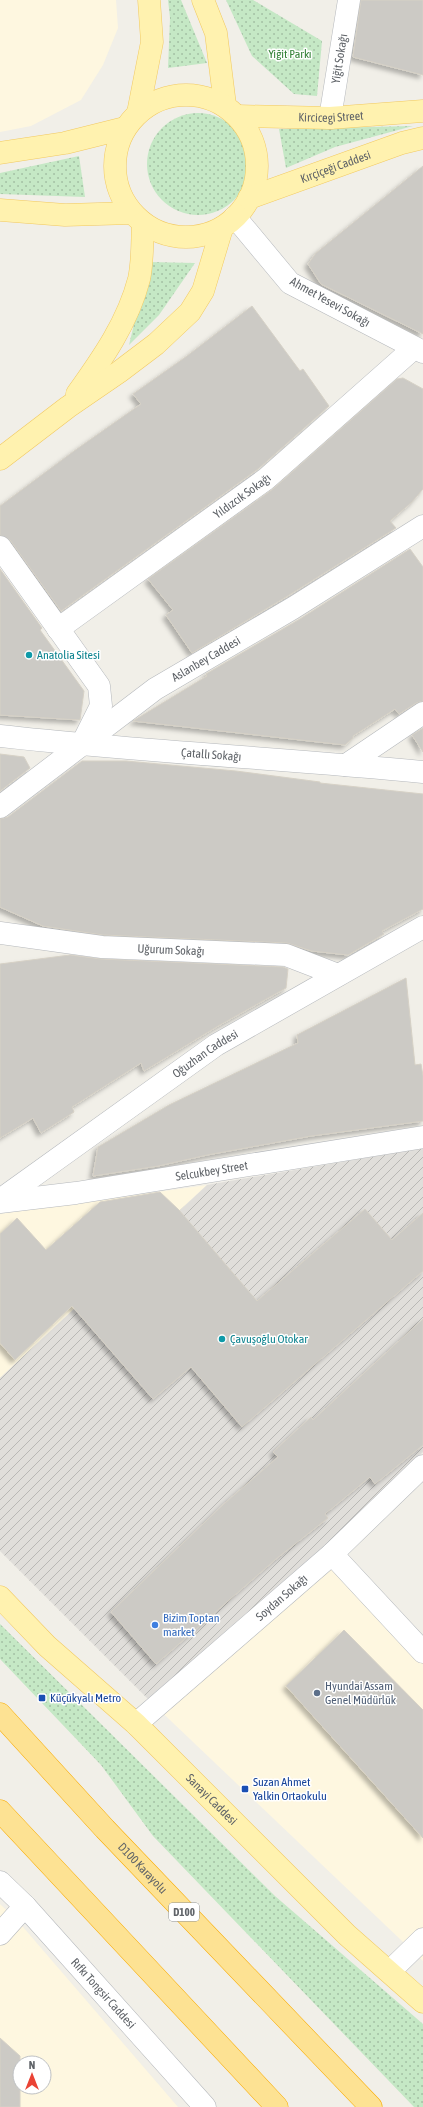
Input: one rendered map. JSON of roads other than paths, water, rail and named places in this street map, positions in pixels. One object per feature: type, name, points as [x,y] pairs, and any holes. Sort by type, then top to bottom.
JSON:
[{"type":"highway","name":"D100 Karayolu","points":[[0,1714],[105,1829],[371,2107]]},
{"type":"highway","points":[[0,1811],[277,2107]]},
{"type":"main road","points":[[149,0],[152,42],[132,120],[118,144],[114,165],[117,186],[123,200],[138,218],[165,234],[189,238],[206,235],[228,223]]},
{"type":"main road","points":[[203,0],[216,33],[231,111]]},
{"type":"main road","points":[[0,153],[64,143],[132,120],[152,103],[178,95],[190,94],[208,98],[231,111],[249,131],[256,147],[258,168],[249,198],[228,223],[203,291],[190,312],[156,344],[119,372],[68,407],[0,459]]},
{"type":"main road","name":"Kircicegi Street","points":[[231,111],[330,118],[423,111]]},
{"type":"main road","name":"Kırçiçeği Caddesi","points":[[249,198],[402,143],[423,138]]},
{"type":"main road","points":[[0,210],[64,215],[138,218]]},
{"type":"main road","points":[[68,407],[105,356],[128,309],[139,278],[138,218]]},
{"type":"main road","name":"Sanayi Caddesi","points":[[0,1597],[47,1646],[136,1724],[347,1935],[390,1971],[423,2002]]},
{"type":"street","name":"Yiğit Sokağı","points":[[330,118],[349,0]]},
{"type":"street","name":"Ahmet Yesevi Sokağı","points":[[228,223],[290,283],[419,350]]},
{"type":"street","name":"Yıldızcık Sokağı","points":[[58,629],[266,479],[419,350]]},
{"type":"street","name":"Aslanbey Caddesi","points":[[0,808],[155,689],[293,608],[423,526]]},
{"type":"street","points":[[0,547],[99,686],[101,706],[81,745]]},
{"type":"street","points":[[346,765],[423,713]]},
{"type":"street","name":"Çatallı Sokağı","points":[[0,736],[81,745],[423,772]]},
{"type":"street","name":"Oğuzhan Caddesi","points":[[0,1201],[216,1046],[338,975],[376,956],[423,927]]},
{"type":"street","name":"Uğurum Sokağı","points":[[0,933],[102,947],[286,955],[338,975]]},
{"type":"street","name":"Selcukbey Street","points":[[0,1201],[76,1193],[423,1137]]},
{"type":"street","name":"Soydan Sokağı","points":[[136,1724],[332,1554],[423,1466]]},
{"type":"street","points":[[332,1554],[423,1652]]},
{"type":"street","name":"Rıfkı Tongsir Caddesi","points":[[0,1882],[25,1906],[205,2107]]},
{"type":"street","points":[[0,1934],[25,1906]]},
{"type":"street","points":[[390,1971],[423,1939]]},
{"type":"place","name":"Anatolia Sitesi","points":[[29,655]]},
{"type":"place","name":"Çavuşoğlu Otokar","points":[[222,1339]]},
{"type":"place","name":"Bizim Toptan market","points":[[155,1625]]},
{"type":"place","name":"Hyundai Assam Genel Müdürlük","points":[[317,1693]]},
{"type":"place","name":"Küçükyalı Metro","points":[[42,1698]]},
{"type":"place","name":"Suzan Ahmet Yalkin Ortaokulu","points":[[245,1789]]},
{"type":"park label","name":"Yiğit Parkı","points":[[290,54]]}]
